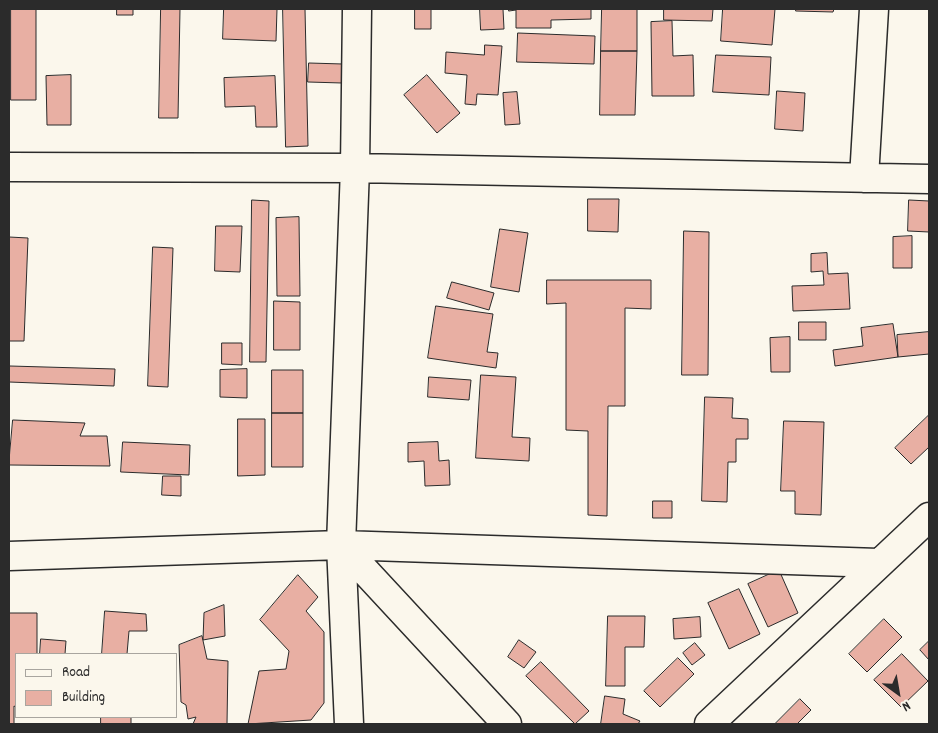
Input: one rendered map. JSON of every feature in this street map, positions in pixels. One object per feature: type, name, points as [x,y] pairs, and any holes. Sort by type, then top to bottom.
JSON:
[{"type":"street","points":[[349,724],[341,545],[355,168],[357,9]]},
{"type":"street","points":[[864,178],[874,9]]},
{"type":"street","points":[[9,167],[355,168],[929,179]]},
{"type":"street","points":[[709,724],[929,517]]},
{"type":"street","points":[[341,545],[507,724]]},
{"type":"street","points":[[9,556],[341,545],[878,563]]},
{"type":"building","points":[[11,9],[36,9],[36,100],[11,100]]},
{"type":"building","points":[[117,9],[133,9],[133,15],[117,15]]},
{"type":"building","points":[[161,9],[180,9],[178,118],[159,118]]},
{"type":"building","points":[[224,9],[277,9],[276,41],[223,39]]},
{"type":"building","points":[[283,9],[305,9],[308,146],[286,147]]},
{"type":"building","points":[[415,9],[431,9],[431,29],[415,29]]},
{"type":"building","points":[[480,9],[503,9],[504,29],[481,30]]},
{"type":"building","points":[[509,9],[591,9],[591,19],[551,20],[551,28],[516,28],[516,10],[509,11]]},
{"type":"building","points":[[602,9],[637,9],[637,51],[601,51]]},
{"type":"building","points":[[664,9],[713,9],[712,21],[664,20]]},
{"type":"building","points":[[723,9],[775,9],[772,45],[721,41]]},
{"type":"building","points":[[796,9],[834,9],[833,12],[796,11]]},
{"type":"building","points":[[672,21],[673,56],[693,55],[694,96],[652,96],[651,22]]},
{"type":"building","points":[[518,33],[595,36],[594,64],[517,62]]},
{"type":"building","points":[[485,45],[502,46],[498,95],[477,94],[476,105],[465,104],[467,75],[445,73],[446,52],[484,55]]},
{"type":"building","points":[[601,51],[637,51],[635,115],[600,115]]},
{"type":"building","points":[[716,55],[771,57],[769,95],[713,92]]},
{"type":"building","points":[[309,63],[343,64],[342,83],[308,82]]},
{"type":"building","points":[[71,75],[71,125],[47,125],[46,76]]},
{"type":"building","points":[[427,75],[460,113],[437,133],[404,95]]},
{"type":"building","points":[[275,76],[277,127],[256,127],[255,106],[225,107],[224,78]]},
{"type":"building","points":[[777,91],[805,93],[803,131],[775,129]]},
{"type":"building","points":[[517,92],[520,124],[505,125],[503,93]]},
{"type":"building","points":[[588,199],[619,199],[618,232],[588,231]]},
{"type":"building","points":[[252,200],[269,201],[266,362],[250,362]]},
{"type":"building","points":[[909,200],[929,201],[929,232],[908,231]]},
{"type":"building","points":[[299,217],[300,296],[277,296],[276,218]]},
{"type":"building","points":[[216,226],[242,226],[240,272],[215,271]]},
{"type":"building","points":[[500,229],[528,233],[519,292],[491,287]]},
{"type":"building","points":[[684,231],[709,232],[708,375],[682,375]]},
{"type":"building","points":[[912,236],[912,268],[893,268],[893,237]]},
{"type":"building","points":[[9,237],[28,238],[24,341],[9,341]]},
{"type":"building","points":[[153,247],[173,248],[168,387],[148,386]]},
{"type":"building","points":[[827,253],[828,274],[848,273],[850,309],[793,311],[792,286],[824,285],[823,271],[811,272],[811,254]]},
{"type":"building","points":[[547,280],[651,280],[651,309],[625,308],[625,406],[608,406],[607,516],[588,515],[588,431],[566,430],[566,303],[547,304]]},
{"type":"building","points":[[452,282],[494,293],[489,310],[447,298]]},
{"type":"building","points":[[274,301],[300,302],[300,350],[274,350]]},
{"type":"building","points":[[436,306],[493,314],[487,352],[498,353],[496,368],[428,358]]},
{"type":"building","points":[[799,322],[826,322],[826,340],[799,340]]},
{"type":"building","points":[[893,324],[898,357],[835,366],[833,350],[863,346],[861,328]]},
{"type":"building","points":[[929,332],[929,354],[898,357],[897,335]]},
{"type":"building","points":[[790,337],[790,372],[771,372],[770,338]]},
{"type":"building","points":[[222,343],[242,343],[242,365],[222,364]]},
{"type":"building","points":[[10,366],[115,369],[114,386],[9,382]]},
{"type":"building","points":[[247,369],[247,398],[220,397],[220,370]]},
{"type":"building","points":[[272,370],[303,370],[303,413],[272,413]]},
{"type":"building","points":[[481,375],[516,377],[512,437],[530,438],[529,461],[476,458]]},
{"type":"building","points":[[429,377],[471,380],[469,400],[428,397]]},
{"type":"building","points":[[705,397],[733,398],[732,418],[748,419],[748,439],[736,439],[736,462],[728,462],[727,502],[702,501]]},
{"type":"building","points":[[272,413],[303,413],[303,467],[272,467]]},
{"type":"building","points":[[929,415],[929,447],[911,464],[895,448]]},
{"type":"building","points":[[238,419],[265,419],[265,475],[238,476]]},
{"type":"building","points":[[13,420],[85,423],[80,436],[107,436],[110,466],[9,465]]},
{"type":"building","points":[[784,421],[824,422],[821,515],[795,514],[795,491],[781,491]]},
{"type":"building","points":[[123,442],[190,445],[189,475],[121,472]]},
{"type":"building","points":[[438,442],[439,461],[449,460],[450,485],[425,486],[424,461],[408,462],[408,443]]},
{"type":"building","points":[[163,476],[181,476],[181,496],[162,495]]},
{"type":"building","points":[[653,501],[672,501],[672,518],[653,518]]},
{"type":"building","points":[[779,570],[798,613],[768,627],[748,584]]},
{"type":"building","points":[[298,575],[318,597],[306,611],[324,632],[324,703],[311,720],[248,724],[259,671],[286,669],[289,651],[260,620]]},
{"type":"building","points":[[739,589],[760,634],[729,649],[708,603]]},
{"type":"building","points":[[224,605],[225,636],[203,640],[204,613]]},
{"type":"building","points":[[105,611],[146,614],[147,631],[129,631],[127,653],[102,653]]},
{"type":"building","points":[[9,613],[37,613],[37,653],[15,653],[14,724],[9,724]]},
{"type":"building","points":[[608,616],[645,616],[644,647],[625,647],[625,686],[606,686]]},
{"type":"building","points":[[700,617],[701,637],[674,639],[673,619]]},
{"type":"building","points":[[884,619],[902,637],[867,672],[849,654]]},
{"type":"building","points":[[202,636],[207,659],[228,661],[227,724],[193,724],[196,717],[188,719],[186,705],[181,702],[179,645]]},
{"type":"building","points":[[41,639],[66,641],[65,653],[40,653]]},
{"type":"building","points":[[519,640],[536,652],[524,668],[508,657]]},
{"type":"building","points":[[929,641],[929,660],[920,650]]},
{"type":"building","points":[[695,643],[705,655],[692,665],[683,653]]},
{"type":"building","points":[[902,654],[928,681],[901,707],[874,680]]},
{"type":"building","points":[[678,658],[694,674],[660,707],[644,691]]},
{"type":"building","points":[[541,662],[589,711],[575,724],[526,676]]},
{"type":"building","points":[[605,696],[625,699],[623,714],[640,721],[638,724],[601,724]]},
{"type":"building","points":[[800,699],[811,710],[797,724],[775,724]]},
{"type":"building","points":[[101,718],[131,718],[131,724],[101,724]]}]
